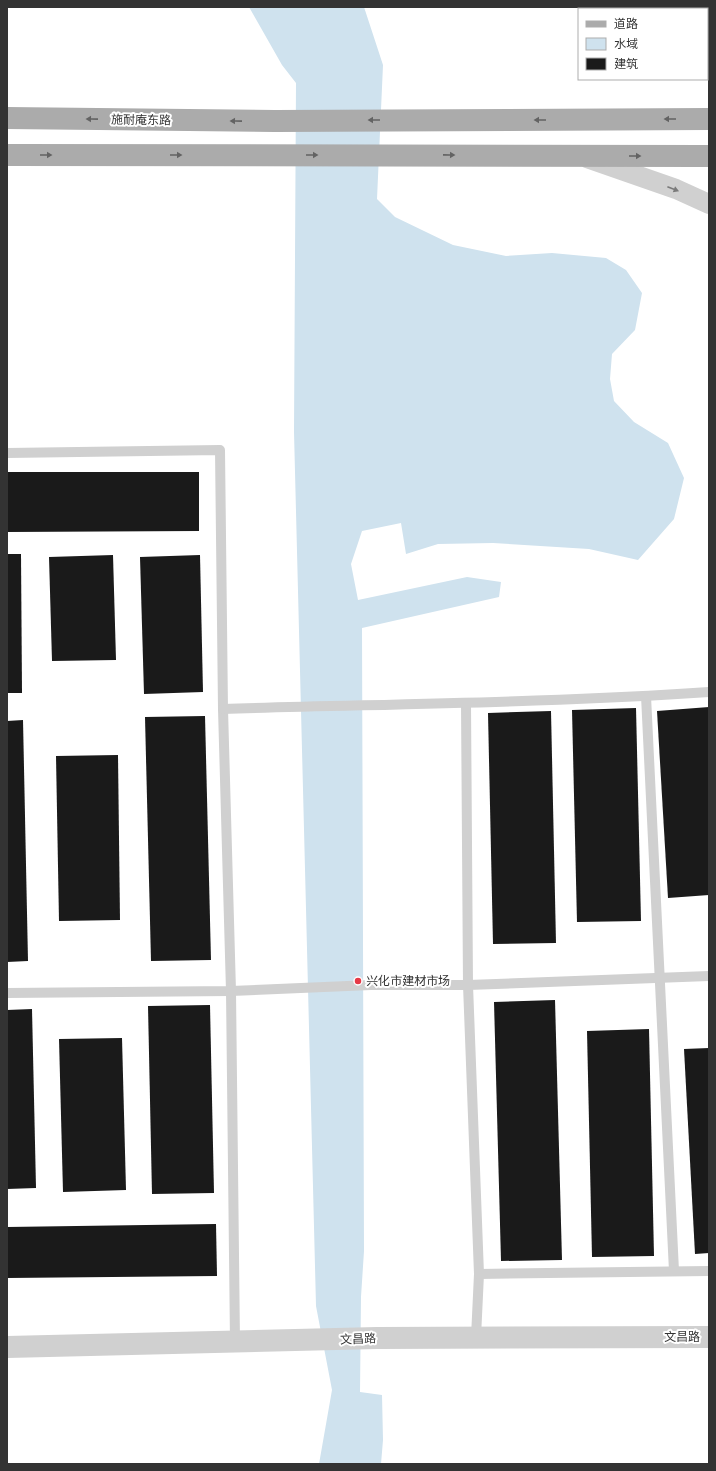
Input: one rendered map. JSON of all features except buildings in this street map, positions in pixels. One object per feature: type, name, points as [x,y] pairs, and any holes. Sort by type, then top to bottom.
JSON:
[{"type":"main road","name":"施耐庵东路","points":[[7,118],[275,121],[709,119]]},
{"type":"main road","points":[[7,155],[709,156]]},
{"type":"street","points":[[583,156],[676,189],[709,204]]},
{"type":"street","name":"文昌路","points":[[7,1347],[377,1338],[709,1337]]},
{"type":"lane","points":[[7,453],[220,450],[223,709],[231,991],[235,1342]]},
{"type":"lane","points":[[223,709],[466,703],[709,692]]},
{"type":"lane","points":[[646,696],[674,1271]]},
{"type":"lane","points":[[466,703],[468,985],[479,1274],[476,1337]]},
{"type":"lane","points":[[7,993],[231,991],[295,987],[468,985],[709,976]]},
{"type":"lane","points":[[479,1274],[709,1271]]},
{"type":"water","points":[[249,7],[364,7],[383,65],[377,199],[395,217],[453,245],[506,256],[552,253],[606,258],[626,270],[642,293],[635,330],[612,354],[610,379],[614,401],[634,422],[668,443],[684,478],[674,519],[638,560],[589,549],[493,543],[438,544],[406,554],[401,523],[362,531],[351,564],[358,600],[467,577],[501,582],[499,597],[362,628],[364,1251],[361,1297],[360,1392],[382,1395],[383,1440],[381,1464],[319,1464],[332,1390],[316,1306],[294,432],[296,83],[282,65]]},
{"type":"place","name":"兴化市建材市场","points":[[358,981]]}]
